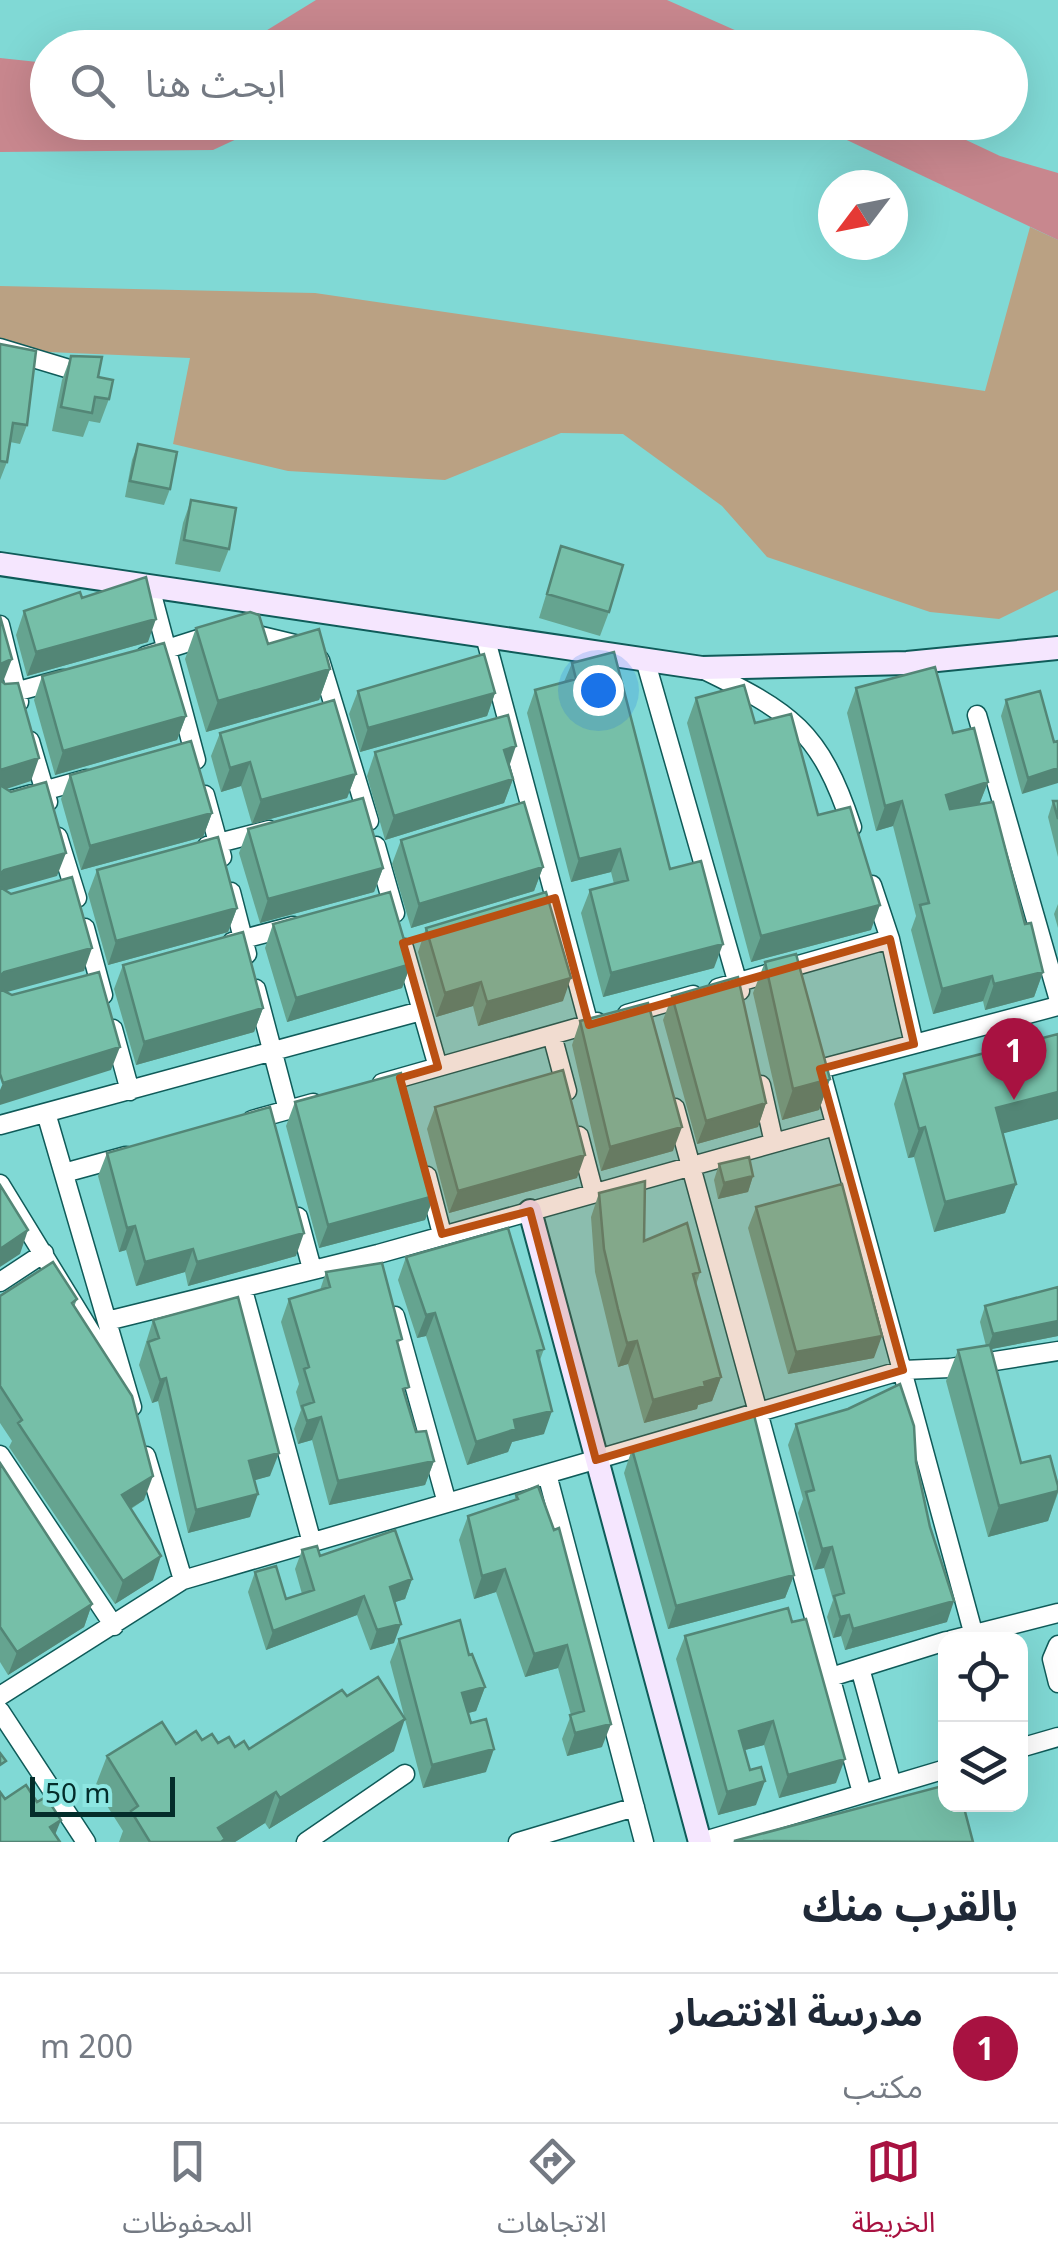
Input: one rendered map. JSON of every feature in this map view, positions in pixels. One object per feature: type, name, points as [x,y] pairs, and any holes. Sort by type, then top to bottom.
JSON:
[{"type":"street","points":[[0,348],[66,368]]},
{"type":"street","points":[[0,564],[486,640],[702,668],[888,664],[1058,648]]},
{"type":"street","points":[[150,587],[273,1052],[278,1119]]},
{"type":"street","points":[[0,625],[8,694],[73,884],[130,1092]]},
{"type":"street","points":[[130,660],[226,628],[317,649],[328,711],[362,764],[355,808],[386,852],[382,902],[403,943],[438,1067]]},
{"type":"street","points":[[486,640],[500,725],[523,811],[555,898],[589,1024]]},
{"type":"street","points":[[646,663],[746,1018]]},
{"type":"street","points":[[702,668],[754,694],[792,719],[814,740],[838,784],[890,940],[914,1044]]},
{"type":"street","points":[[8,694],[73,676]]},
{"type":"street","points":[[977,715],[1058,997]]},
{"type":"street","points":[[0,803],[100,775]]},
{"type":"street","points":[[182,853],[291,824]]},
{"type":"street","points":[[536,903],[555,898]]},
{"type":"street","points":[[207,949],[317,920]]},
{"type":"street","points":[[403,943],[422,938]]},
{"type":"street","points":[[363,1088],[403,1087],[438,1067],[589,1024],[650,1017],[738,982],[795,975],[890,940]]},
{"type":"street","points":[[1058,1006],[914,1044],[818,1061],[974,1632],[1058,1613]]},
{"type":"street","points":[[0,1125],[421,1011]]},
{"type":"street","points":[[552,1035],[594,1194]]},
{"type":"street","points":[[758,1072],[774,1143]]},
{"type":"street","points":[[672,1096],[862,1792]]},
{"type":"street","points":[[233,1126],[278,1119],[326,1099]]},
{"type":"street","points":[[46,1113],[183,1580]]},
{"type":"street","points":[[106,1321],[378,1254],[836,1126]]},
{"type":"street","points":[[64,1174],[139,1152]]},
{"type":"street","points":[[424,1165],[442,1234]]},
{"type":"street","points":[[0,1184],[128,1392]]},
{"type":"street","points":[[294,1201],[312,1270]]},
{"type":"street","points":[[530,1212],[701,1842],[938,1772]]},
{"type":"street","points":[[0,1282],[44,1253]]},
{"type":"street","points":[[378,1254],[384,1273]]},
{"type":"street","points":[[243,1290],[312,1543]]},
{"type":"street","points":[[389,1292],[447,1503]]},
{"type":"street","points":[[0,1696],[183,1580],[904,1370],[950,1368],[1058,1351]]},
{"type":"street","points":[[0,1455],[114,1626]]},
{"type":"street","points":[[547,1474],[644,1842]]},
{"type":"street","points":[[831,1677],[938,1643]]},
{"type":"street","points":[[1058,1645],[1052,1658],[1058,1682]]},
{"type":"street","points":[[860,1668],[892,1785]]},
{"type":"street","points":[[0,1711],[86,1842]]},
{"type":"street","points":[[1028,1746],[1058,1737]]},
{"type":"street","points":[[306,1842],[405,1774]]},
{"type":"street","points":[[518,1842],[634,1807]]},
{"type":"highlighted area","points":[[555,898],[589,1025],[890,939],[914,1044],[820,1069],[903,1370],[596,1460],[530,1211],[442,1234],[400,1078],[438,1067],[403,943]]},
{"type":"shaded area","points":[[316,0],[667,0],[735,30],[456,30],[267,30]]},
{"type":"shaded area","points":[[0,58],[30,61],[30,140],[234,140],[213,150],[0,152]]},
{"type":"shaded area","points":[[847,140],[966,140],[1000,156],[1058,173],[1058,240]]},
{"type":"shaded area","points":[[1030,227],[1058,240],[1058,590],[999,619],[930,612],[767,557],[722,506],[623,434],[561,433],[445,480],[288,471],[173,444],[190,358],[0,350],[0,286],[315,293],[985,391]]},
{"type":"building","points":[[0,344],[36,351],[27,425],[13,423],[7,462],[0,461]]},
{"type":"building","points":[[71,356],[102,357],[98,377],[113,380],[109,399],[95,397],[92,413],[61,407]]},
{"type":"building","points":[[138,444],[177,452],[170,489],[130,481]]},
{"type":"building","points":[[191,500],[236,508],[229,549],[184,540]]},
{"type":"building","points":[[561,546],[623,565],[609,612],[547,594]]},
{"type":"building","points":[[146,577],[156,619],[36,652],[24,611],[80,592],[82,598]]},
{"type":"building","points":[[250,612],[259,615],[268,644],[319,629],[330,669],[218,701],[196,628]]},
{"type":"building","points":[[0,616],[12,659],[0,664]]},
{"type":"building","points":[[164,643],[186,716],[63,751],[42,676]]},
{"type":"building","points":[[614,652],[670,869],[701,861],[723,944],[611,973],[590,890],[628,880],[620,849],[579,859],[535,690],[576,679],[572,663]]},
{"type":"building","points":[[484,654],[495,693],[368,728],[358,691]]},
{"type":"building","points":[[935,667],[953,733],[974,728],[988,782],[946,795],[950,809],[993,802],[1025,924],[1031,923],[1043,972],[994,984],[992,976],[942,989],[920,905],[929,903],[902,801],[885,806],[856,688]]},
{"type":"building","points":[[0,680],[5,684],[18,683],[39,758],[0,770]]},
{"type":"building","points":[[744,685],[755,723],[791,714],[818,815],[850,807],[880,905],[761,936],[696,698]]},
{"type":"building","points":[[1040,691],[1054,742],[1058,741],[1058,768],[1028,778],[1006,700]]},
{"type":"building","points":[[334,700],[356,774],[261,800],[250,762],[230,768],[220,733]]},
{"type":"building","points":[[508,715],[516,746],[504,750],[513,779],[394,816],[375,752]]},
{"type":"building","points":[[191,741],[212,813],[90,846],[70,775]]},
{"type":"building","points":[[46,782],[66,853],[0,874],[0,785],[11,792]]},
{"type":"building","points":[[363,798],[383,868],[268,899],[248,829]]},
{"type":"building","points":[[524,802],[543,867],[419,904],[401,840]]},
{"type":"building","points":[[218,837],[237,908],[116,941],[97,870]]},
{"type":"building","points":[[72,877],[92,948],[0,976],[0,887],[11,894]]},
{"type":"building","points":[[390,892],[411,964],[296,998],[273,924]]},
{"type":"building","points":[[546,892],[571,978],[487,1002],[481,982],[445,993],[426,928]]},
{"type":"building","points":[[243,932],[263,1008],[144,1042],[123,965]]},
{"type":"building","points":[[796,954],[830,1079],[793,1089],[765,962]]},
{"type":"building","points":[[99,972],[120,1047],[3,1083],[0,989],[12,995]]},
{"type":"building","points":[[738,977],[766,1103],[706,1121],[672,996]]},
{"type":"building","points":[[648,1003],[682,1127],[610,1147],[580,1021]]},
{"type":"building","points":[[1058,1034],[1058,1092],[996,1108],[1016,1184],[945,1202],[925,1127],[919,1129],[904,1074]]},
{"type":"building","points":[[563,1070],[585,1155],[458,1191],[435,1107]]},
{"type":"building","points":[[401,1073],[434,1196],[328,1225],[295,1102]]},
{"type":"building","points":[[270,1107],[304,1233],[197,1262],[193,1249],[145,1262],[135,1226],[127,1228],[107,1153]]},
{"type":"building","points":[[749,1157],[753,1176],[724,1183],[719,1164]]},
{"type":"building","points":[[645,1181],[644,1241],[687,1223],[700,1272],[693,1274],[721,1377],[704,1382],[705,1386],[653,1400],[637,1341],[627,1343],[618,1309],[604,1249],[599,1193]]},
{"type":"building","points":[[842,1184],[882,1336],[796,1352],[756,1207]]},
{"type":"building","points":[[0,1185],[28,1230],[0,1249]]},
{"type":"building","points":[[508,1228],[544,1349],[537,1351],[552,1411],[514,1420],[516,1429],[476,1442],[435,1313],[426,1315],[406,1257]]},
{"type":"building","points":[[53,1262],[77,1299],[72,1303],[132,1396],[153,1476],[122,1495],[161,1556],[123,1581],[18,1423],[22,1420],[0,1386],[0,1296]]},
{"type":"building","points":[[382,1263],[402,1339],[397,1341],[409,1387],[403,1389],[416,1432],[426,1431],[434,1461],[338,1481],[321,1417],[307,1421],[302,1406],[314,1402],[304,1369],[309,1367],[289,1299],[330,1287],[326,1272]]},
{"type":"building","points":[[1058,1287],[1058,1321],[993,1334],[985,1306]]},
{"type":"building","points":[[238,1297],[279,1453],[249,1461],[258,1494],[196,1510],[166,1378],[160,1380],[148,1342],[159,1338],[153,1320]]},
{"type":"building","points":[[990,1345],[1021,1463],[1050,1456],[1058,1486],[1058,1491],[999,1506],[958,1350]]},
{"type":"building","points":[[900,1384],[914,1426],[916,1462],[930,1527],[954,1601],[853,1629],[849,1615],[840,1617],[834,1596],[844,1593],[832,1547],[822,1549],[806,1492],[814,1490],[796,1424],[848,1409]]},
{"type":"building","points":[[754,1415],[794,1575],[676,1606],[632,1449]]},
{"type":"building","points":[[0,1463],[92,1604],[17,1652],[0,1627]]},
{"type":"building","points":[[538,1486],[554,1530],[559,1528],[611,1724],[575,1733],[570,1715],[584,1711],[567,1645],[534,1654],[505,1569],[482,1576],[468,1516],[518,1499],[516,1495]]},
{"type":"building","points":[[395,1530],[412,1579],[390,1587],[401,1624],[377,1630],[364,1596],[273,1631],[255,1572],[276,1566],[286,1599],[314,1590],[302,1550],[317,1546],[320,1556]]},
{"type":"building","points":[[788,1608],[792,1622],[806,1619],[845,1759],[788,1775],[773,1721],[739,1731],[750,1770],[761,1767],[765,1781],[727,1792],[685,1636]]},
{"type":"building","points":[[460,1620],[469,1655],[472,1654],[485,1687],[462,1693],[471,1723],[486,1719],[494,1749],[432,1765],[399,1639]]},
{"type":"building","points":[[378,1677],[405,1719],[280,1798],[276,1792],[218,1828],[225,1839],[221,1842],[150,1842],[131,1811],[138,1806],[107,1756],[162,1722],[176,1744],[196,1731],[202,1740],[212,1734],[218,1743],[229,1737],[235,1747],[244,1741],[249,1749],[342,1690],[347,1696]]},
{"type":"building","points":[[26,1785],[37,1802],[46,1797],[61,1820],[50,1827],[60,1842],[0,1842],[0,1792],[5,1799]]},
{"type":"building","points":[[938,1787],[938,1812],[965,1812],[973,1842],[734,1841]]},
{"type":"place","name":"مدرسة الانتصار","points":[[1014,1100]]}]
